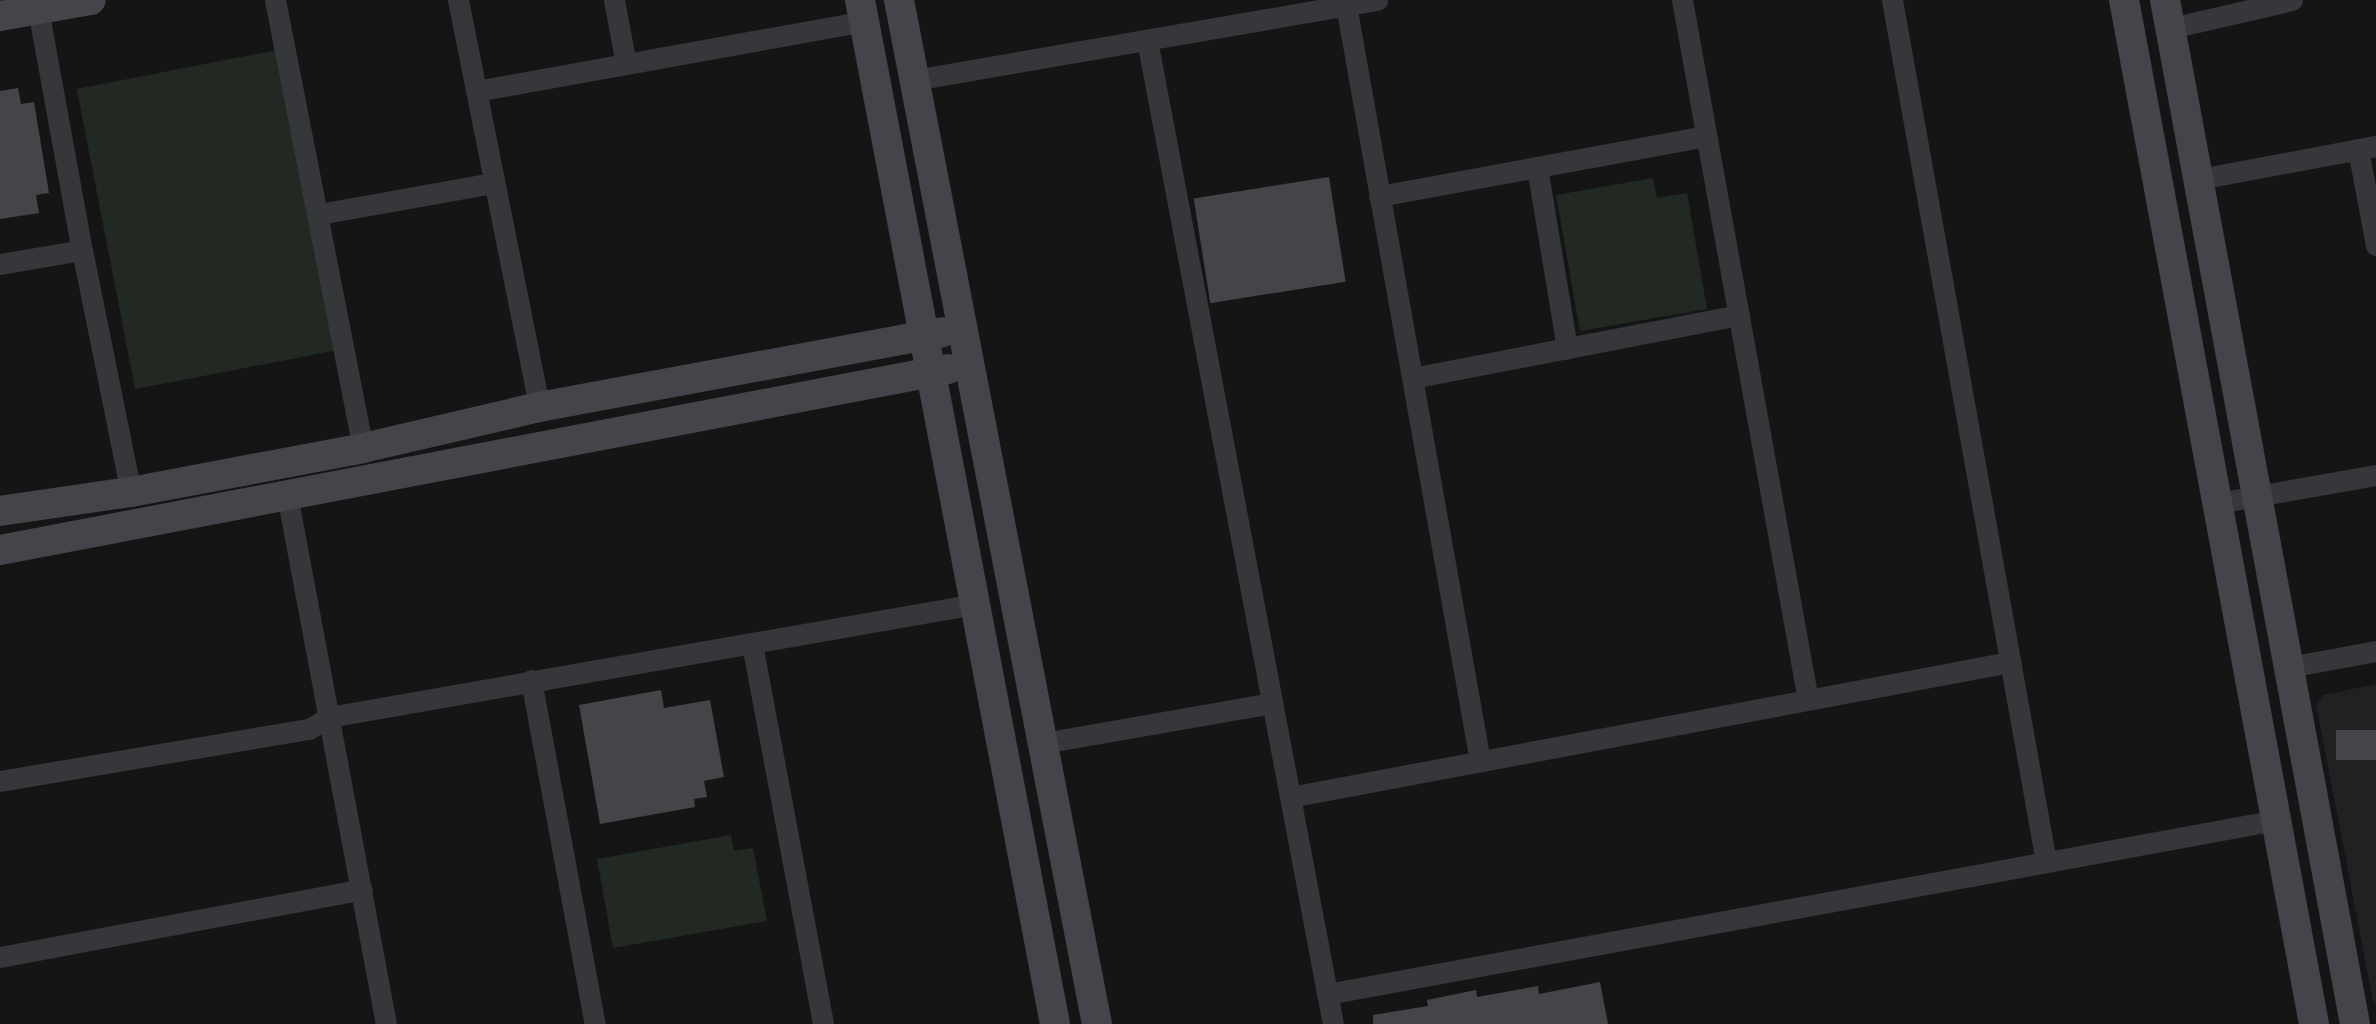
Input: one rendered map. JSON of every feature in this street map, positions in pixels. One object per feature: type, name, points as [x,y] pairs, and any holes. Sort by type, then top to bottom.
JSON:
[{"type":"main road","points":[[0,16],[91,0]]},
{"type":"main road","points":[[899,0],[1097,1024]]},
{"type":"main road","points":[[2124,0],[2314,1024]]},
{"type":"main road","points":[[862,10],[1055,1024]]},
{"type":"main road","points":[[2168,14],[2355,1024]]},
{"type":"main road","points":[[0,511],[131,492],[363,448],[539,407],[962,328]]},
{"type":"main road","points":[[0,551],[970,365]]},
{"type":"street","points":[[275,0],[363,448]]},
{"type":"street","points":[[458,0],[539,407]]},
{"type":"street","points":[[614,0],[626,64]]},
{"type":"street","points":[[914,80],[1377,0]]},
{"type":"street","points":[[1682,0],[1808,700]]},
{"type":"street","points":[[1892,0],[2046,862]]},
{"type":"street","points":[[2168,14],[2292,0]]},
{"type":"street","points":[[1346,5],[1480,761]]},
{"type":"street","points":[[38,9],[82,250],[131,492]]},
{"type":"street","points":[[476,91],[626,64],[862,10]]},
{"type":"street","points":[[1147,40],[1333,1024]]},
{"type":"street","points":[[1380,196],[1706,136]]},
{"type":"street","points":[[2199,179],[2367,148],[2376,245]]},
{"type":"street","points":[[1537,167],[1567,349]]},
{"type":"street","points":[[319,214],[493,183]]},
{"type":"street","points":[[0,264],[82,250]]},
{"type":"street","points":[[1412,378],[1739,316]]},
{"type":"street","points":[[2217,502],[2376,475]]},
{"type":"street","points":[[287,495],[386,1024]]},
{"type":"street","points":[[0,781],[309,729],[328,717],[531,680],[975,604]]},
{"type":"street","points":[[752,644],[824,1024]]},
{"type":"street","points":[[2289,667],[2376,651]]},
{"type":"street","points":[[1290,797],[2010,662]]},
{"type":"street","points":[[531,680],[595,1024]]},
{"type":"street","points":[[1043,743],[1272,703]]},
{"type":"street","points":[[1327,994],[2276,820]]},
{"type":"street","points":[[0,957],[362,889]]},
{"type":"shaded area","points":[[277,50],[335,350],[135,389],[77,89]]},
{"type":"shaded area","points":[[1653,178],[1657,198],[1687,193],[1707,309],[1580,331],[1556,195]]},
{"type":"shaded area","points":[[2376,684],[2376,1004],[2373,1001],[2316,704],[2323,695]]},
{"type":"shaded area","points":[[731,835],[734,851],[753,848],[767,921],[613,948],[597,859]]},
{"type":"building","points":[[18,88],[21,104],[34,102],[49,193],[36,195],[39,213],[0,219],[0,91]]},
{"type":"building","points":[[1329,177],[1346,282],[1210,303],[1194,198]]},
{"type":"building","points":[[661,690],[664,708],[710,700],[724,777],[704,781],[707,797],[694,799],[695,807],[600,824],[579,705]]},
{"type":"building","points":[[2336,730],[2376,730],[2376,760],[2336,760]]},
{"type":"building","points":[[1600,982],[1608,1024],[1373,1024],[1373,1015],[1428,1006],[1427,1000],[1476,990],[1477,997],[1538,986],[1539,994]]}]
